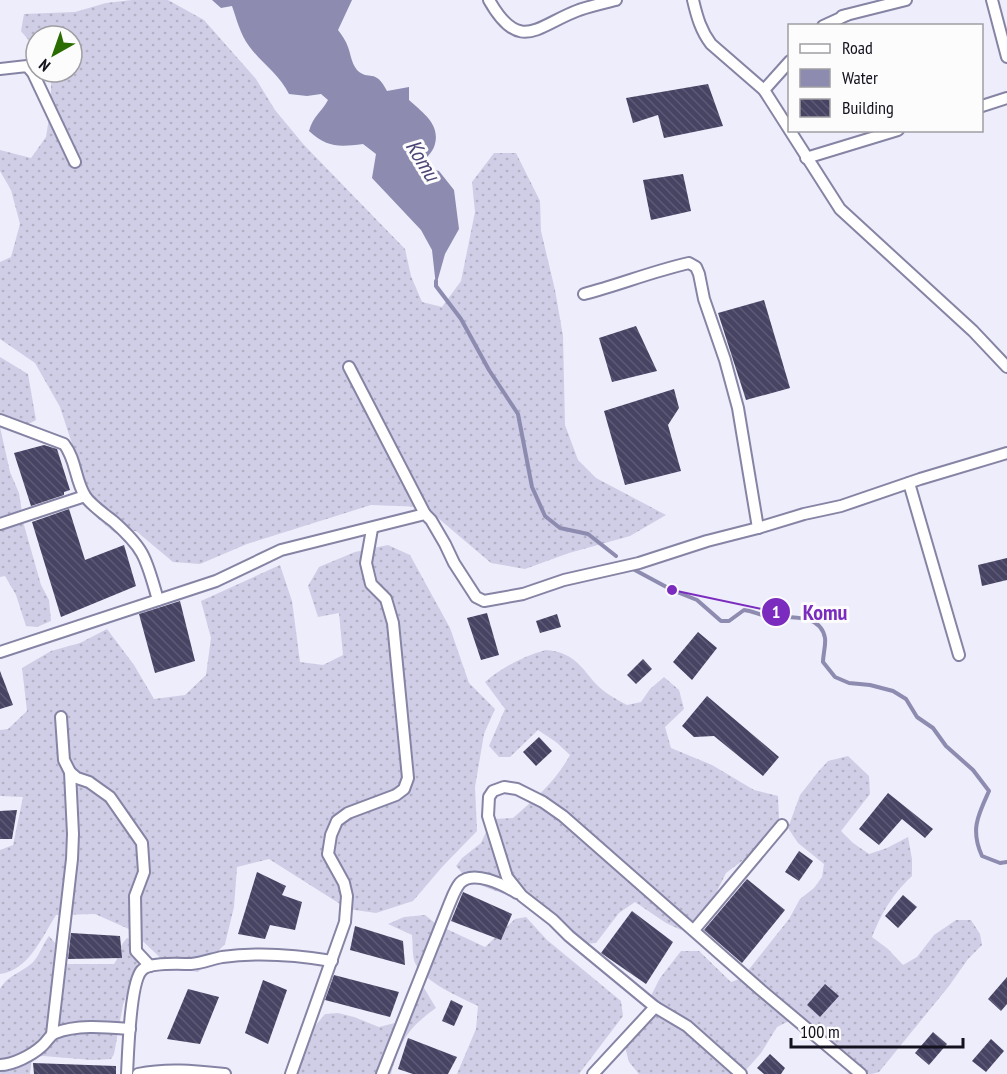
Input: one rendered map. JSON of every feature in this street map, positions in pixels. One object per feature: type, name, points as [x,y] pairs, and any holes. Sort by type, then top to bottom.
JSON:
[{"type":"street","points":[[489,0],[498,15],[510,27],[526,32],[540,30],[578,10],[616,0]]},
{"type":"street","points":[[693,0],[697,18],[705,36],[711,44],[765,90],[788,128]]},
{"type":"street","points":[[827,24],[866,7],[873,0]]},
{"type":"street","points":[[842,16],[906,0]]},
{"type":"street","points":[[992,0],[1007,57]]},
{"type":"street","points":[[765,90],[788,62]]},
{"type":"street","points":[[0,69],[27,66],[33,73],[75,162]]},
{"type":"street","points":[[983,105],[1007,98]]},
{"type":"street","points":[[790,132],[840,209],[973,331],[1007,367]]},
{"type":"street","points":[[806,158],[891,132]]},
{"type":"street","points":[[584,294],[621,285],[689,263],[696,267],[738,408],[758,528]]},
{"type":"street","points":[[349,367],[425,514],[431,520],[454,563],[476,597],[484,601],[523,594],[564,580],[639,563],[707,541],[841,506],[1007,453]]},
{"type":"street","points":[[0,420],[64,444],[69,450],[85,496],[131,537],[141,549],[158,600]]},
{"type":"street","points":[[909,483],[959,655]]},
{"type":"street","points":[[0,524],[85,496]]},
{"type":"street","points":[[0,652],[216,581],[281,550],[425,514]]},
{"type":"street","points":[[291,1074],[345,922],[347,896],[344,883],[328,854],[331,835],[337,821],[348,813],[396,795],[404,789],[408,778],[393,623],[386,599],[371,584],[366,563],[372,529]]},
{"type":"street","points":[[61,717],[64,760],[70,772],[110,797],[142,843],[144,872],[135,896],[136,951],[150,966]]},
{"type":"street","points":[[0,1065],[12,1065],[41,1048],[52,1034],[74,834],[70,772]]},
{"type":"street","points":[[522,896],[507,877],[488,816],[489,797],[493,791],[504,787],[517,789],[543,802],[563,816],[761,990],[861,1074]]},
{"type":"street","points":[[694,930],[782,825]]},
{"type":"street","points":[[382,1074],[449,905],[460,883],[472,877],[500,883],[522,896],[554,920],[569,936],[655,1007],[687,1026],[741,1074]]},
{"type":"street","points":[[127,1074],[130,1029],[139,974],[143,969],[150,966],[243,956],[311,957],[332,961]]},
{"type":"street","points":[[592,1074],[655,1007]]},
{"type":"street","points":[[52,1034],[89,1026],[130,1029]]},
{"type":"street","points":[[138,1074],[161,1070],[225,1074]]},
{"type":"shaded area","points":[[168,0],[204,20],[256,79],[275,110],[304,145],[405,249],[411,276],[422,302],[442,307],[461,281],[475,212],[472,182],[494,153],[516,153],[540,201],[541,231],[563,336],[565,425],[578,460],[596,478],[666,515],[630,536],[569,553],[525,569],[491,563],[425,507],[371,505],[247,544],[200,564],[173,562],[136,531],[115,533],[96,517],[60,407],[35,363],[0,339],[0,262],[11,257],[20,224],[11,190],[0,171],[0,150],[31,158],[46,137],[51,105],[51,84],[84,84],[84,24],[24,24],[24,35],[21,31],[24,14],[75,12],[106,3]]},
{"type":"shaded area","points":[[0,357],[28,374],[36,420],[19,429],[0,427]]},
{"type":"shaded area","points":[[0,427],[10,472],[19,493],[24,525],[41,585],[49,600],[51,621],[37,627],[26,626],[16,595],[5,576],[0,577]]},
{"type":"shaded area","points":[[388,545],[410,555],[450,628],[469,683],[495,709],[484,734],[475,787],[477,831],[413,901],[376,913],[348,909],[269,859],[237,867],[234,907],[225,944],[198,972],[170,967],[131,930],[95,914],[56,915],[27,959],[10,971],[0,974],[0,850],[13,845],[23,797],[0,796],[0,730],[8,729],[27,711],[22,668],[51,651],[80,643],[107,629],[134,665],[154,699],[185,695],[206,675],[211,638],[201,601],[280,565],[292,601],[300,662],[323,665],[343,655],[339,613],[318,617],[308,586],[319,567],[355,552]]},
{"type":"shaded area","points":[[546,650],[563,653],[575,660],[602,690],[627,705],[641,702],[650,689],[664,677],[679,690],[684,709],[665,727],[671,748],[712,765],[754,790],[778,796],[779,819],[773,832],[758,849],[726,873],[716,893],[697,917],[681,930],[666,923],[635,902],[619,913],[596,943],[582,944],[560,918],[523,900],[467,879],[456,866],[462,858],[481,843],[492,819],[513,818],[552,781],[570,755],[538,730],[510,757],[499,757],[489,746],[505,709],[485,682],[529,655]]},
{"type":"shaded area","points":[[848,756],[869,776],[870,794],[841,831],[869,854],[908,837],[912,859],[912,876],[888,904],[872,937],[888,949],[903,965],[917,957],[934,935],[956,920],[971,920],[980,934],[982,945],[968,959],[879,1072],[849,1074],[831,1052],[789,1021],[777,1027],[761,1053],[746,1070],[746,1074],[639,1074],[629,1062],[625,1047],[660,978],[681,951],[699,951],[731,982],[742,978],[789,919],[800,899],[814,888],[822,877],[824,864],[798,843],[788,828],[800,795],[818,772],[828,761]]},
{"type":"shaded area","points":[[425,915],[436,924],[485,947],[515,919],[526,917],[547,940],[621,1001],[623,1016],[579,1074],[457,1074],[476,1029],[478,1006],[444,989],[427,977],[415,963],[412,935],[388,924],[404,917]]},
{"type":"shaded area","points":[[49,936],[55,943],[54,961],[69,964],[114,964],[127,938],[135,941],[139,959],[123,1005],[114,1054],[111,1059],[92,1060],[32,1057],[30,1074],[0,1074],[0,989],[7,980],[34,961]]},
{"type":"shaded area","points":[[424,988],[436,1008],[418,1022],[406,1036],[391,1074],[294,1074],[302,1042],[325,1014],[338,1013],[379,1027],[395,1023],[404,1002]]},
{"type":"water","points":[[212,0],[352,0],[338,30],[346,43],[355,67],[365,75],[379,79],[387,91],[409,87],[409,100],[430,120],[435,132],[434,147],[423,162],[428,168],[439,171],[454,190],[459,229],[445,254],[436,286],[432,250],[421,230],[372,178],[376,154],[363,144],[340,146],[322,141],[309,131],[328,100],[321,94],[307,96],[289,94],[246,41],[232,6],[221,8]]},
{"type":"building","points":[[708,84],[723,126],[664,138],[658,115],[633,123],[626,98]]},
{"type":"building","points":[[683,174],[691,211],[651,220],[643,180]]},
{"type":"building","points":[[764,300],[790,388],[746,400],[718,313]]},
{"type":"building","points":[[636,326],[657,371],[612,382],[599,338]]},
{"type":"building","points":[[674,389],[679,408],[668,425],[681,471],[625,485],[604,411]]},
{"type":"building","points":[[44,445],[57,449],[70,490],[64,492],[64,495],[31,506],[14,453]]},
{"type":"building","points":[[69,509],[85,560],[124,545],[136,586],[61,617],[32,522]]},
{"type":"building","points":[[1007,558],[1007,580],[982,586],[978,565]]},
{"type":"building","points":[[180,601],[195,661],[155,673],[139,614]]},
{"type":"building","points":[[487,613],[499,655],[481,660],[467,618]]},
{"type":"building","points":[[557,614],[561,627],[540,633],[536,621]]},
{"type":"building","points":[[698,632],[717,648],[692,680],[673,662]]},
{"type":"building","points":[[643,659],[652,669],[636,684],[627,675]]},
{"type":"building","points":[[0,671],[13,705],[0,709]]},
{"type":"building","points":[[707,696],[779,757],[763,776],[714,736],[694,737],[682,726]]},
{"type":"building","points":[[539,737],[552,751],[536,766],[523,752]]},
{"type":"building","points":[[888,793],[933,829],[925,838],[902,819],[879,845],[859,829]]},
{"type":"building","points":[[17,810],[12,839],[0,839],[0,811]]},
{"type":"building","points":[[799,851],[813,861],[799,881],[785,872]]},
{"type":"building","points":[[257,872],[286,886],[282,895],[302,902],[295,930],[270,925],[265,939],[238,934]]},
{"type":"building","points":[[747,879],[785,910],[742,963],[704,930]]},
{"type":"building","points":[[463,892],[512,914],[501,940],[451,921]]},
{"type":"building","points":[[903,895],[917,907],[898,928],[885,916]]},
{"type":"building","points":[[632,911],[673,942],[646,984],[601,953]]},
{"type":"building","points":[[355,926],[403,941],[405,965],[350,950]]},
{"type":"building","points":[[71,933],[120,936],[122,958],[68,959]]},
{"type":"building","points":[[334,975],[399,992],[390,1017],[325,1000]]},
{"type":"building","points":[[1007,977],[1007,1004],[1001,1011],[988,999]]},
{"type":"building","points":[[263,980],[287,990],[268,1044],[245,1033]]},
{"type":"building","points":[[825,984],[839,996],[820,1017],[807,1005]]},
{"type":"building","points":[[188,989],[219,997],[200,1044],[167,1039]]},
{"type":"building","points":[[451,1000],[463,1006],[454,1026],[442,1021]]},
{"type":"building","points":[[933,1032],[947,1044],[929,1065],[915,1053]]},
{"type":"building","points":[[408,1038],[457,1057],[448,1074],[413,1074],[398,1069]]},
{"type":"building","points":[[991,1039],[1004,1051],[986,1072],[972,1061]]},
{"type":"building","points":[[770,1054],[785,1068],[781,1074],[764,1074],[757,1068]]},
{"type":"building","points":[[33,1063],[116,1066],[116,1074],[34,1074]]},
{"type":"waterway","name":"Komu","points":[[436,281],[436,286],[461,319],[489,370],[518,414],[532,487],[545,516],[560,528],[588,534],[616,556]]},
{"type":"waterway","name":"Komu","points":[[633,569],[672,590],[697,600],[721,621],[729,621],[744,610],[767,616],[801,618],[816,624],[822,629],[825,638],[823,662],[835,677],[849,683],[893,691],[906,699],[917,717],[933,728],[946,746],[973,770],[989,791],[977,823],[978,847],[982,856],[1000,863],[1007,862]]},
{"type":"place","name":"Komu","points":[[672,590]]}]
